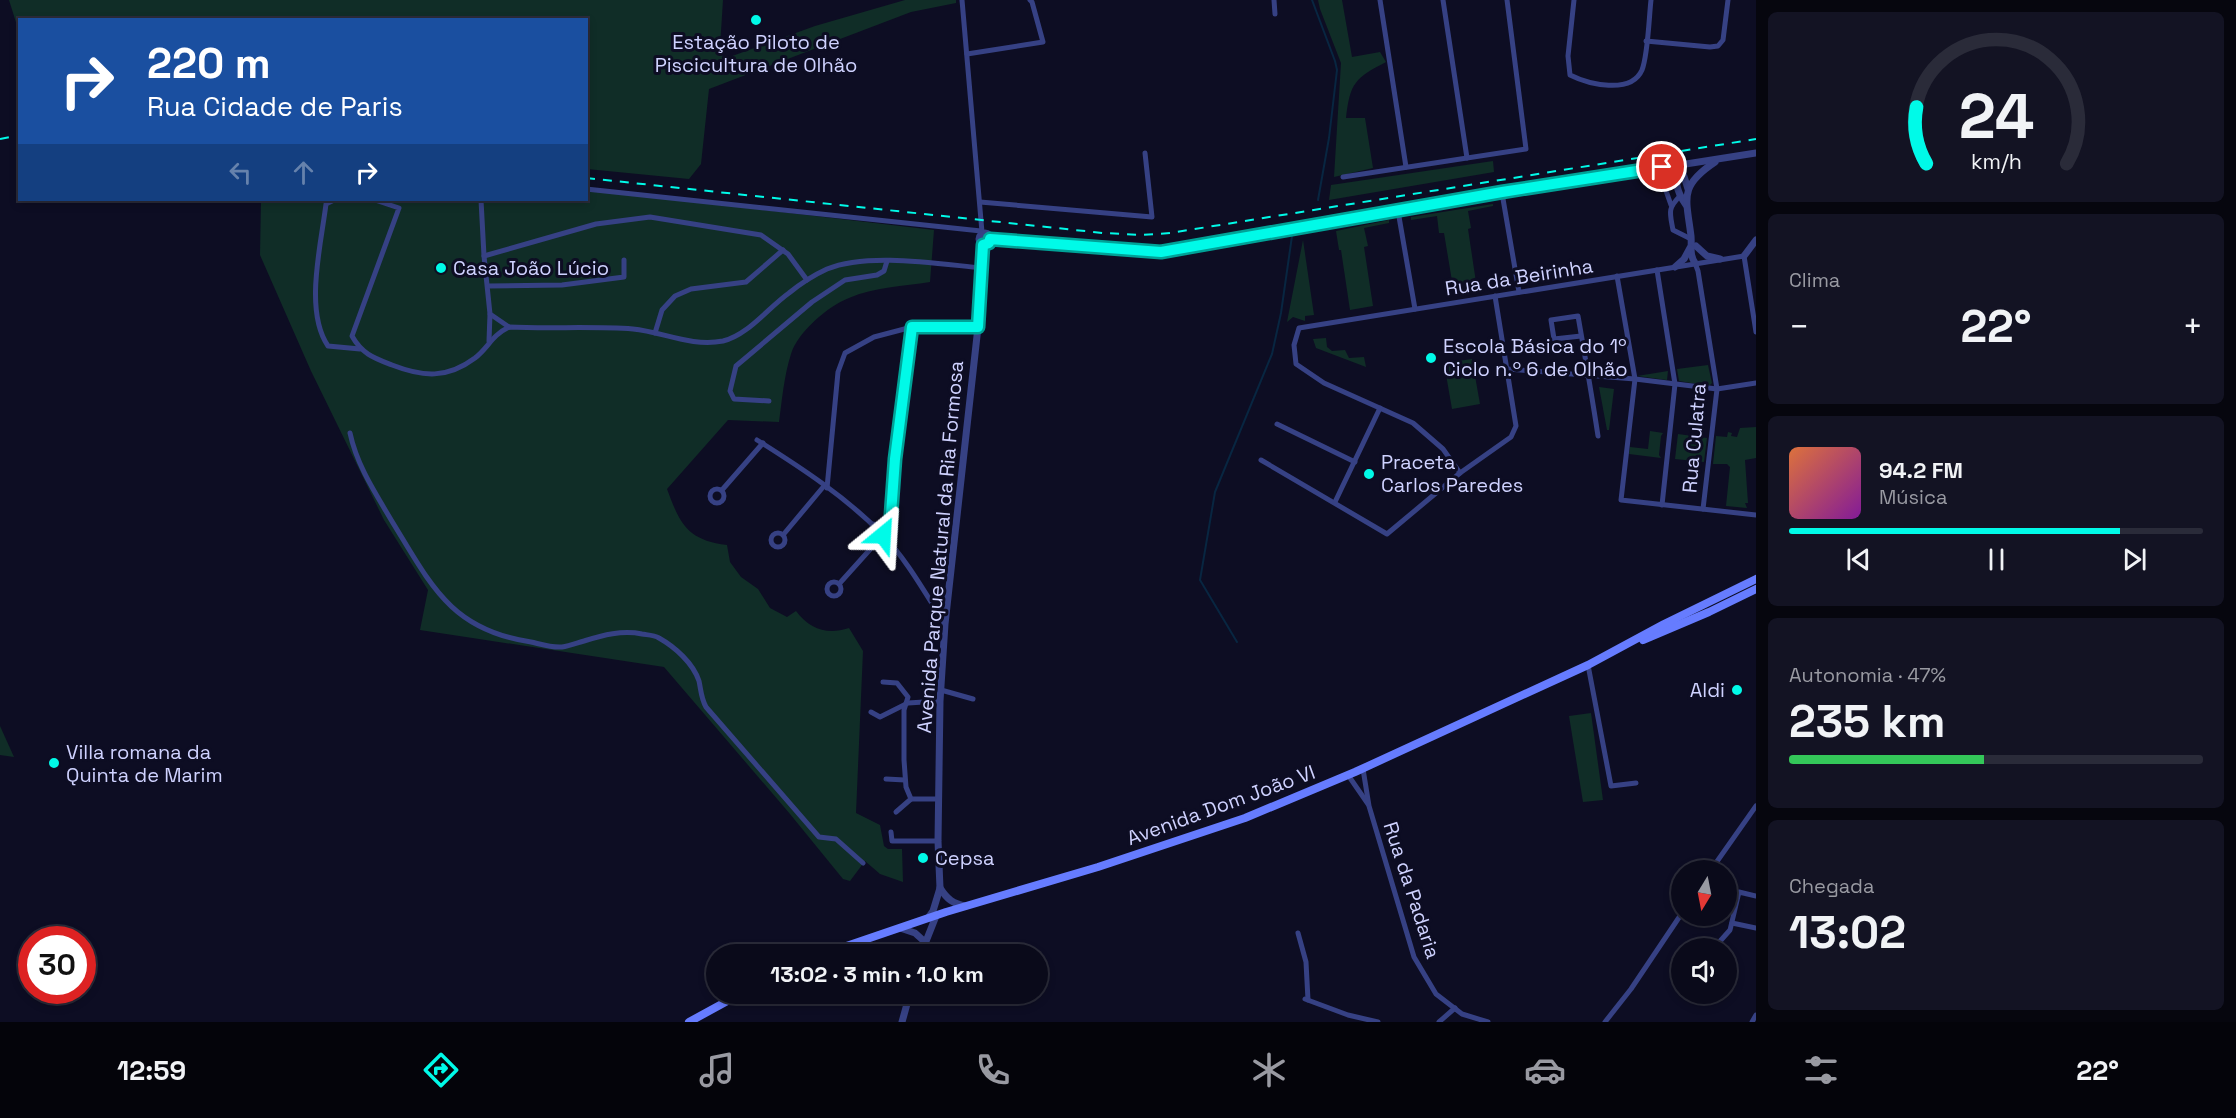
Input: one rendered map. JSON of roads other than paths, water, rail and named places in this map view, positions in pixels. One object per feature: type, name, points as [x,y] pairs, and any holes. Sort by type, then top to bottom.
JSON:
[{"type":"main road","name":"Avenida Dom João VI","points":[[1617,651],[1664,624],[1756,579]]},
{"type":"main road","name":"Avenida Dom João VI","points":[[853,944],[946,912],[1098,867],[1245,818],[1363,769],[1756,589]]},
{"type":"main road","points":[[689,1022],[722,1004]]},
{"type":"street","points":[[962,0],[980,202],[982,232],[979,239],[983,245],[989,243],[990,239]]},
{"type":"street","points":[[967,54],[1043,42],[1030,0]]},
{"type":"street","points":[[1275,0],[1275,14]]},
{"type":"street","points":[[1380,0],[1406,167]]},
{"type":"street","points":[[1443,0],[1467,158]]},
{"type":"street","points":[[1343,177],[1526,149],[1507,0]]},
{"type":"street","points":[[1574,0],[1568,56],[1570,75],[1584,82],[1618,85],[1631,82],[1641,71],[1652,0]]},
{"type":"street","points":[[1646,41],[1718,46],[1723,40],[1728,0]]},
{"type":"street","points":[[980,202],[1152,216],[1145,153]]},
{"type":"street","points":[[990,239],[1161,252],[1502,192],[1756,153]]},
{"type":"street","points":[[1695,263],[1691,257],[1692,244],[1686,205],[1688,192],[1696,174],[1717,160]]},
{"type":"street","points":[[1676,183],[1680,164]]},
{"type":"street","points":[[1680,164],[1688,192]]},
{"type":"street","points":[[1662,167],[1671,172],[1686,205]]},
{"type":"street","points":[[1665,188],[1671,205],[1673,230],[1707,256],[1720,260]]},
{"type":"street","points":[[588,189],[982,232],[989,235],[990,239]]},
{"type":"street","points":[[1502,192],[1519,292]]},
{"type":"street","points":[[1671,205],[1680,196]]},
{"type":"street","points":[[332,201],[326,204],[314,305],[321,335],[328,346],[360,349]]},
{"type":"street","points":[[378,201],[399,208],[352,336],[365,354],[410,372],[445,374],[476,357],[497,333],[509,327],[634,329],[676,339],[706,343],[724,341],[738,335],[807,280],[829,268],[858,262],[887,261],[982,268]]},
{"type":"street","points":[[481,201],[490,314],[489,341]]},
{"type":"street","points":[[1398,211],[1415,309]]},
{"type":"street","points":[[484,256],[596,224],[650,217],[761,235],[788,254],[807,280]]},
{"type":"street","points":[[1756,240],[1744,255],[1756,332]]},
{"type":"street","points":[[1675,267],[1684,259],[1692,244]]},
{"type":"street","name":"Avenida Parque Natural da Ria Formosa","points":[[940,888],[938,799],[940,701],[945,624],[978,327],[983,245]]},
{"type":"street","points":[[655,333],[662,310],[675,296],[691,289],[746,282],[783,250]]},
{"type":"street","name":"Rua da Beirinha","points":[[1380,408],[1324,383],[1296,364],[1294,345],[1299,328],[1744,255]]},
{"type":"street","points":[[488,286],[562,285],[624,277],[624,260]]},
{"type":"street","points":[[769,401],[734,399],[730,391],[736,366],[812,302],[845,280],[877,275],[884,271],[887,261]]},
{"type":"street","name":"Rua Culatra","points":[[1695,263],[1717,389],[1703,509]]},
{"type":"street","points":[[1657,270],[1675,384],[1662,505]]},
{"type":"street","points":[[1617,276],[1635,379],[1621,500],[1756,516]]},
{"type":"street","points":[[1261,460],[1387,534],[1460,473],[1511,437],[1516,426],[1495,296]]},
{"type":"street","points":[[490,314],[509,327]]},
{"type":"street","points":[[1581,336],[1554,339],[1551,320],[1578,316],[1598,436]]},
{"type":"street","points":[[889,542],[895,459],[912,327]]},
{"type":"street","points":[[783,535],[825,487],[838,372],[845,353],[874,337],[912,327],[978,327]]},
{"type":"street","points":[[1508,369],[1635,379],[1717,389],[1756,383]]},
{"type":"street","points":[[1335,502],[1380,408],[1413,423],[1443,450],[1460,473]]},
{"type":"street","points":[[1276,424],[1354,462]]},
{"type":"street","points":[[351,433],[354,450],[366,476],[416,564],[436,591],[456,612],[475,626],[511,639],[562,647],[602,635],[629,632],[657,637],[677,651],[691,666],[706,707],[755,761],[808,826],[819,837],[836,839],[863,863]]},
{"type":"street","points":[[722,490],[760,441],[792,462],[872,524],[911,569],[945,624]]},
{"type":"street","points":[[872,524],[880,525],[891,516]]},
{"type":"street","points":[[839,584],[883,535]]},
{"type":"street","points":[[1588,665],[1611,786],[1636,783]]},
{"type":"street","points":[[883,682],[897,683],[908,697],[904,710],[905,780],[911,799]]},
{"type":"street","points":[[941,690],[973,699]]},
{"type":"street","points":[[871,712],[880,717],[908,703],[940,701]]},
{"type":"street","points":[[1363,769],[1369,806]]},
{"type":"street","points":[[1348,775],[1369,806]]},
{"type":"street","points":[[886,779],[905,780]]},
{"type":"street","points":[[896,812],[911,799],[938,799]]},
{"type":"street","name":"Rua da Padaria","points":[[1369,806],[1414,957],[1436,994],[1462,1014],[1488,1022]]},
{"type":"street","points":[[1718,860],[1756,806]]},
{"type":"street","points":[[891,832],[892,841],[938,841]]},
{"type":"street","points":[[940,888],[946,898],[946,912]]},
{"type":"street","points":[[922,944],[940,888]]},
{"type":"street","points":[[1737,901],[1739,892],[1756,896]]},
{"type":"street","points":[[946,898],[960,905],[969,906]]},
{"type":"street","points":[[937,900],[946,912]]},
{"type":"street","points":[[922,940],[927,934],[929,918]]},
{"type":"street","points":[[927,934],[929,918]]},
{"type":"street","points":[[1737,924],[1756,928]]},
{"type":"street","points":[[1605,1022],[1631,989],[1673,926]]},
{"type":"street","points":[[900,928],[922,940]]},
{"type":"street","points":[[1298,933],[1306,962],[1306,1000],[1378,1022]]},
{"type":"street","points":[[902,1022],[907,1004]]},
{"type":"street","points":[[1439,1022],[1455,1008]]},
{"type":"street","points":[[1752,1022],[1756,1015]]},
{"type":"waterway","points":[[1312,0],[1337,70],[1329,138],[1318,200]]},
{"type":"waterway","points":[[1237,642],[1200,580],[1215,492],[1272,354],[1281,313],[1292,236]]},
{"type":"railway","points":[[0,139],[18,135]]},
{"type":"railway","points":[[588,178],[1103,233],[1142,235],[1170,233],[1756,139]]},
{"type":"place","name":"Estação Piloto de Piscicultura de Olhão","points":[[756,20]]},
{"type":"place","name":"Casa João Lúcio","points":[[441,268]]},
{"type":"place","name":"Escola Básica do 1º Ciclo n.º 6 de Olhão","points":[[1431,358]]},
{"type":"place","name":"Praceta Carlos Paredes","points":[[1369,474]]},
{"type":"place","name":"Aldi","points":[[1737,690]]},
{"type":"place","name":"Villa romana da Quinta de Marim","points":[[54,763]]},
{"type":"place","name":"Cepsa","points":[[923,858]]}]
